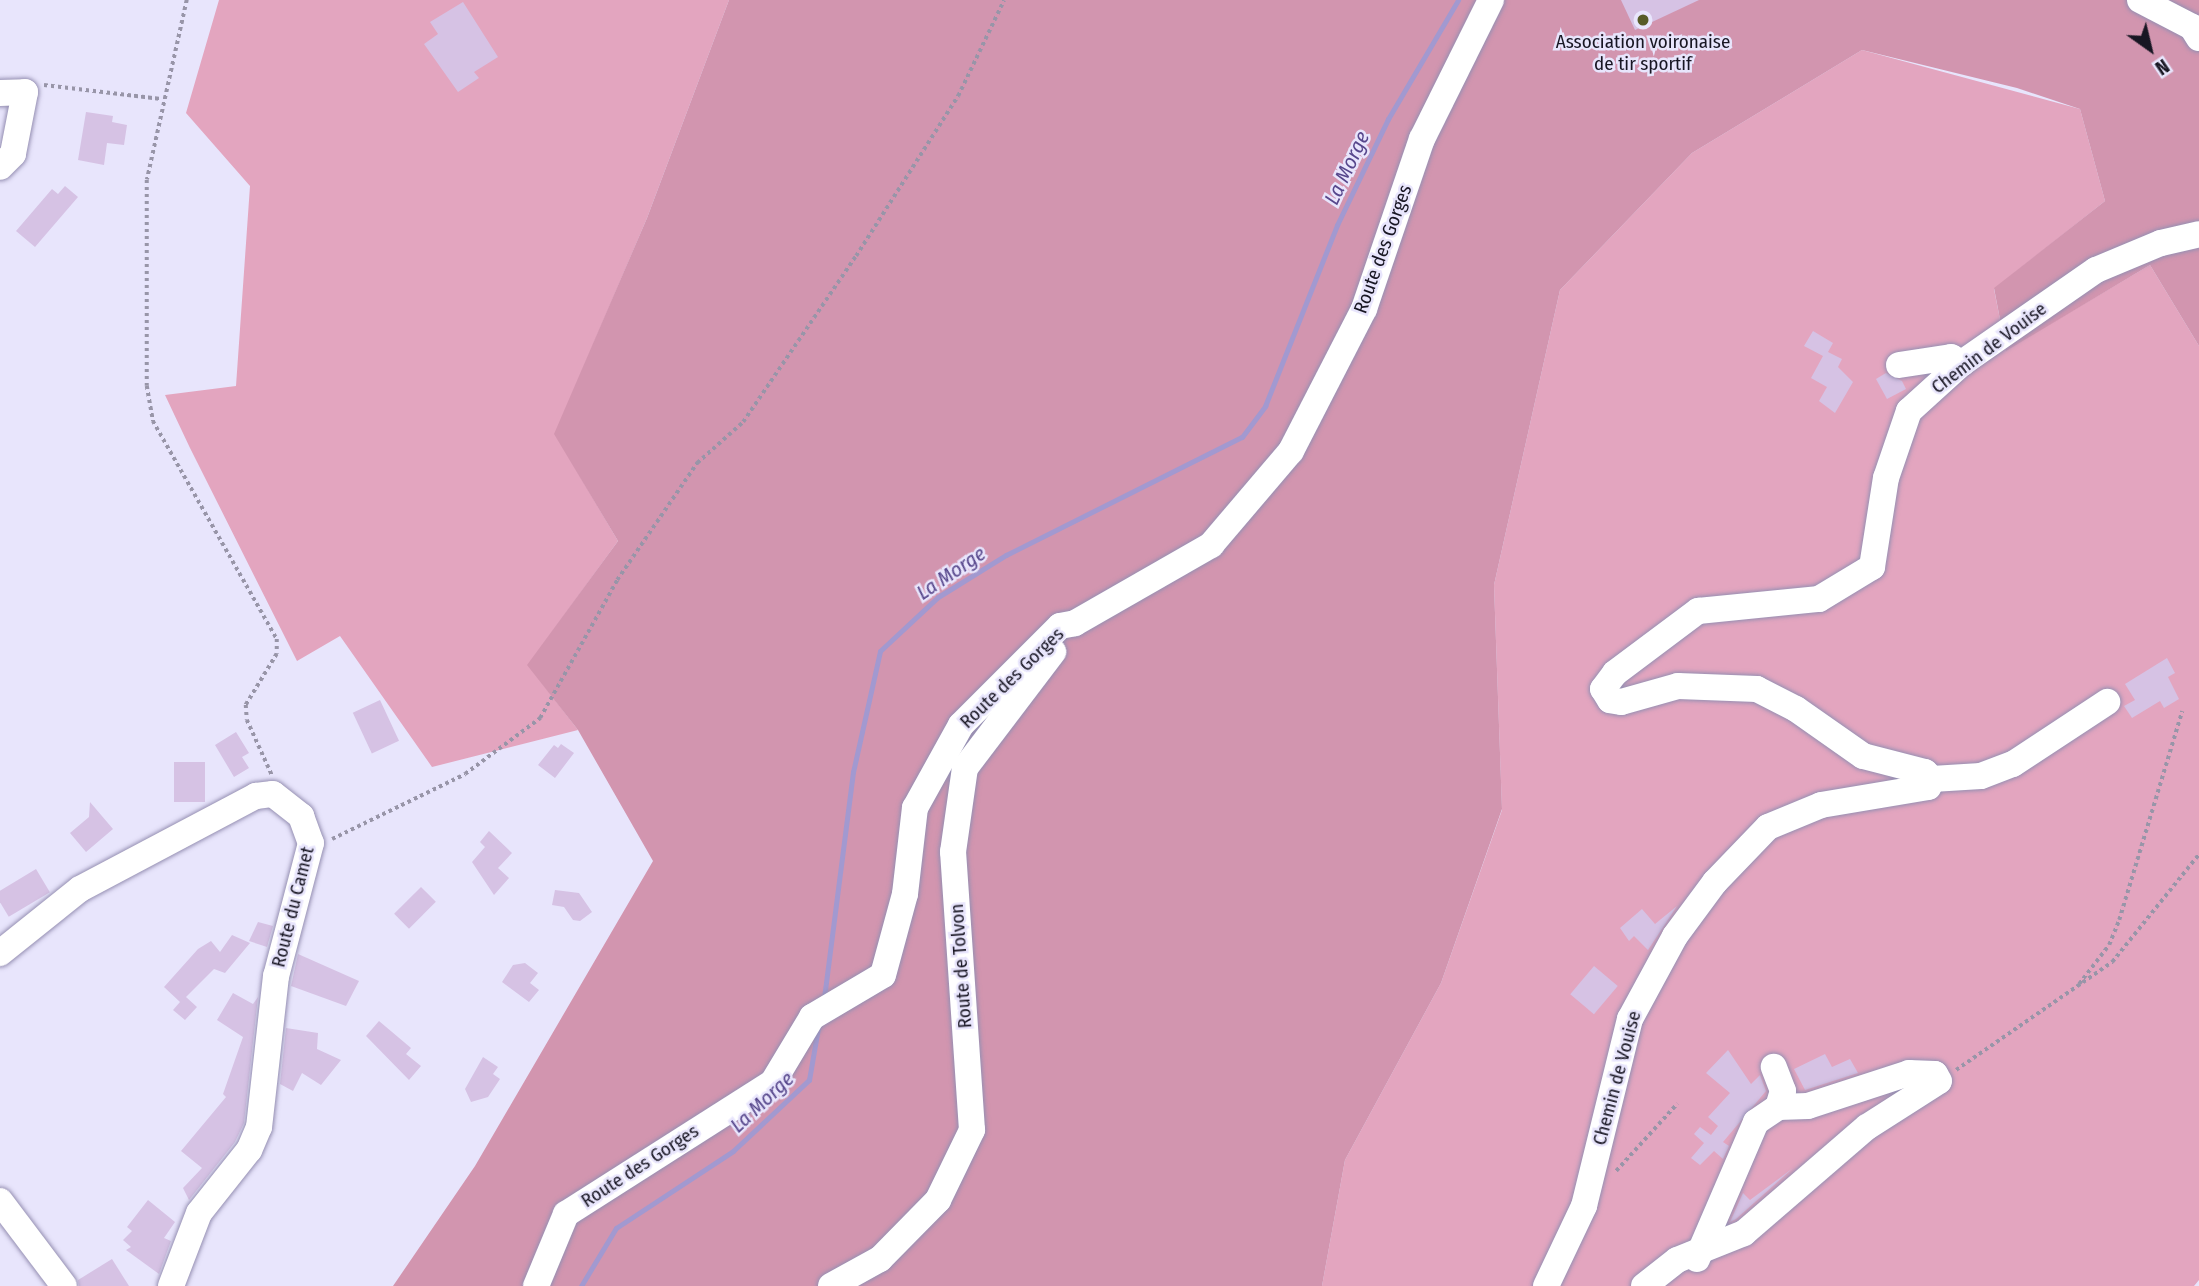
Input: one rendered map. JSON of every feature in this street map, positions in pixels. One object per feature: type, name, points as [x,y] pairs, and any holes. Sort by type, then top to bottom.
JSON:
[{"type":"street","name":"Route des Gorges","points":[[536,1286],[566,1214],[773,1082],[812,1017],[883,975],[905,894],[915,808],[961,724],[1060,626],[1076,623],[1210,545],[1291,451],[1364,309],[1422,139],[1491,0]]},
{"type":"street","points":[[2140,0],[2192,27],[2199,38]]},
{"type":"street","points":[[0,93],[25,92],[13,154],[0,167]]},
{"type":"street","name":"Chemin de Vouise","points":[[1546,1286],[1584,1206],[1630,1019],[1650,976],[1699,903],[1738,854],[1768,827],[1821,805],[1928,787],[1932,779],[1925,772],[1863,756],[1796,709],[1757,690],[1678,686],[1621,702],[1610,701],[1603,689],[1615,673],[1698,611],[1819,599],[1872,567],[1886,478],[1899,432],[1909,411],[1962,363],[2096,270],[2161,243],[2199,234]]},
{"type":"street","points":[[1899,365],[1951,358],[1962,363]]},
{"type":"street","name":"Route de Tolvon","points":[[831,1286],[880,1259],[938,1200],[972,1130],[953,852],[965,768],[1076,623]]},
{"type":"street","points":[[1932,779],[1981,776],[2013,764],[2107,702]]},
{"type":"street","name":"Route du Camet","points":[[171,1286],[199,1213],[256,1140],[276,976],[311,843],[301,816],[273,794]]},
{"type":"street","points":[[0,953],[80,889],[256,796],[273,794]]},
{"type":"street","points":[[1774,1067],[1783,1091],[1778,1107]]},
{"type":"street","points":[[1644,1286],[1677,1260],[1702,1252],[1744,1233],[1856,1135],[1939,1080],[1935,1074],[1909,1073],[1808,1106],[1778,1107],[1756,1122],[1742,1148],[1702,1252],[1672,1286]]},
{"type":"street","points":[[0,1201],[64,1286]]},
{"type":"path","points":[[187,0],[162,99],[147,180],[151,409],[153,421],[277,639],[277,654],[246,705],[247,720],[274,782],[273,794]]},
{"type":"path","points":[[311,843],[324,843],[465,774],[540,718],[631,559],[697,463],[743,422],[856,256],[958,96],[1004,0]]},
{"type":"path","points":[[40,84],[162,99]]},
{"type":"path","points":[[2076,989],[2109,945],[2119,919],[2182,711]]},
{"type":"path","points":[[1939,1080],[2076,989],[2129,944],[2199,853]]},
{"type":"path","points":[[1612,1176],[1677,1104]]},
{"type":"shaded area","points":[[219,0],[729,0],[647,218],[555,434],[618,541],[528,665],[578,730],[432,767],[340,636],[297,661],[190,448],[165,395],[236,386],[250,186],[186,113]]},
{"type":"shaded area","points":[[729,0],[2199,0],[2199,346],[2150,265],[2006,351],[1994,288],[2105,201],[2080,109],[2017,88],[1862,50],[1692,153],[1560,290],[1494,585],[1502,809],[1441,983],[1345,1160],[1322,1286],[393,1286],[475,1166],[653,861],[578,730],[527,665],[618,541],[554,434],[647,218]]},
{"type":"shaded area","points":[[1862,50],[2080,109],[2105,201],[1994,289],[2006,350],[2150,265],[2199,346],[2199,1280],[2194,1286],[1322,1286],[1345,1160],[1441,983],[1502,810],[1494,585],[1560,290],[1692,153]]},
{"type":"building","name":"Association voironaise de tir sportif","points":[[1621,0],[1699,0],[1635,30]]},
{"type":"building","points":[[463,2],[498,57],[474,72],[479,78],[458,92],[424,44],[438,34],[430,22]]},
{"type":"building","points":[[86,112],[113,116],[112,122],[127,125],[124,145],[107,143],[104,165],[78,160]]},
{"type":"building","points":[[65,186],[78,197],[35,247],[16,231],[52,189],[58,194]]},
{"type":"building","points":[[1813,331],[1833,343],[1828,352],[1842,359],[1838,367],[1853,382],[1835,413],[1819,401],[1827,387],[1811,378],[1823,356],[1804,346]]},
{"type":"building","points":[[1886,373],[1902,381],[1906,389],[1887,399],[1876,379]]},
{"type":"building","points":[[2167,658],[2175,673],[2168,677],[2179,699],[2164,708],[2160,701],[2132,718],[2124,706],[2135,700],[2125,684]]},
{"type":"building","points":[[380,700],[399,741],[372,753],[353,713]]},
{"type":"building","points":[[236,732],[249,753],[242,757],[249,768],[234,777],[215,745]]},
{"type":"building","points":[[561,744],[574,753],[555,778],[538,765],[554,745],[558,748]]},
{"type":"building","points":[[174,762],[205,762],[205,802],[174,802]]},
{"type":"building","points":[[90,802],[113,829],[86,852],[70,833],[89,817]]},
{"type":"building","points":[[489,831],[512,853],[498,868],[509,878],[494,895],[472,862],[485,847],[480,842]]},
{"type":"building","points":[[36,869],[50,892],[9,917],[0,902],[0,891]]},
{"type":"building","points":[[421,887],[436,902],[409,929],[394,914]]},
{"type":"building","points":[[555,890],[579,893],[592,912],[580,921],[573,920],[564,907],[552,905]]},
{"type":"building","points":[[1677,906],[1648,950],[1634,936],[1629,941],[1620,928],[1642,909],[1655,924]]},
{"type":"building","points":[[258,922],[273,926],[267,947],[249,941]]},
{"type":"building","points":[[232,935],[250,943],[225,973],[214,969],[186,997],[197,1007],[185,1020],[173,1010],[180,1002],[164,987],[198,949],[211,941],[220,952]]},
{"type":"building","points":[[298,954],[359,981],[346,1006],[291,986]]},
{"type":"building","points":[[525,963],[538,973],[530,983],[539,990],[529,1002],[502,982],[513,965]]},
{"type":"building","points":[[1594,966],[1618,986],[1594,1014],[1570,994]]},
{"type":"building","points":[[233,993],[253,1004],[258,997],[244,1123],[235,1142],[189,1200],[183,1188],[202,1168],[181,1151],[226,1097],[223,1094],[243,1037],[217,1020]]},
{"type":"building","points":[[379,1021],[411,1048],[406,1054],[421,1066],[409,1080],[366,1036]]},
{"type":"building","points":[[286,1028],[318,1033],[317,1049],[341,1060],[321,1085],[302,1073],[293,1091],[280,1084]]},
{"type":"building","points":[[1728,1050],[1751,1084],[1760,1075],[1766,1091],[1723,1142],[1729,1146],[1723,1159],[1714,1151],[1700,1165],[1691,1158],[1704,1143],[1694,1134],[1700,1127],[1711,1135],[1718,1126],[1708,1117],[1730,1093],[1706,1073]]},
{"type":"building","points":[[1825,1054],[1832,1067],[1850,1059],[1858,1073],[1805,1090],[1794,1069]]},
{"type":"building","points":[[483,1057],[498,1067],[493,1074],[500,1079],[488,1097],[471,1102],[465,1089]]},
{"type":"building","points":[[1793,1168],[1730,1222],[1743,1193],[1750,1200]]},
{"type":"building","points":[[148,1200],[175,1222],[164,1238],[171,1241],[159,1274],[126,1250],[131,1247],[123,1240],[132,1231],[127,1227]]},
{"type":"building","points":[[112,1259],[129,1286],[79,1286],[78,1280]]},
{"type":"waterway","name":"La Morge","points":[[824,998],[853,772],[880,651],[938,597],[1006,555],[1242,437],[1265,406],[1337,225],[1388,119],[1458,0]]},
{"type":"waterway","name":"La Morge","points":[[581,1286],[616,1228],[733,1151],[809,1080],[818,1028]]},
{"type":"place","name":"Association voironaise de tir sportif","points":[[1643,20]]}]
